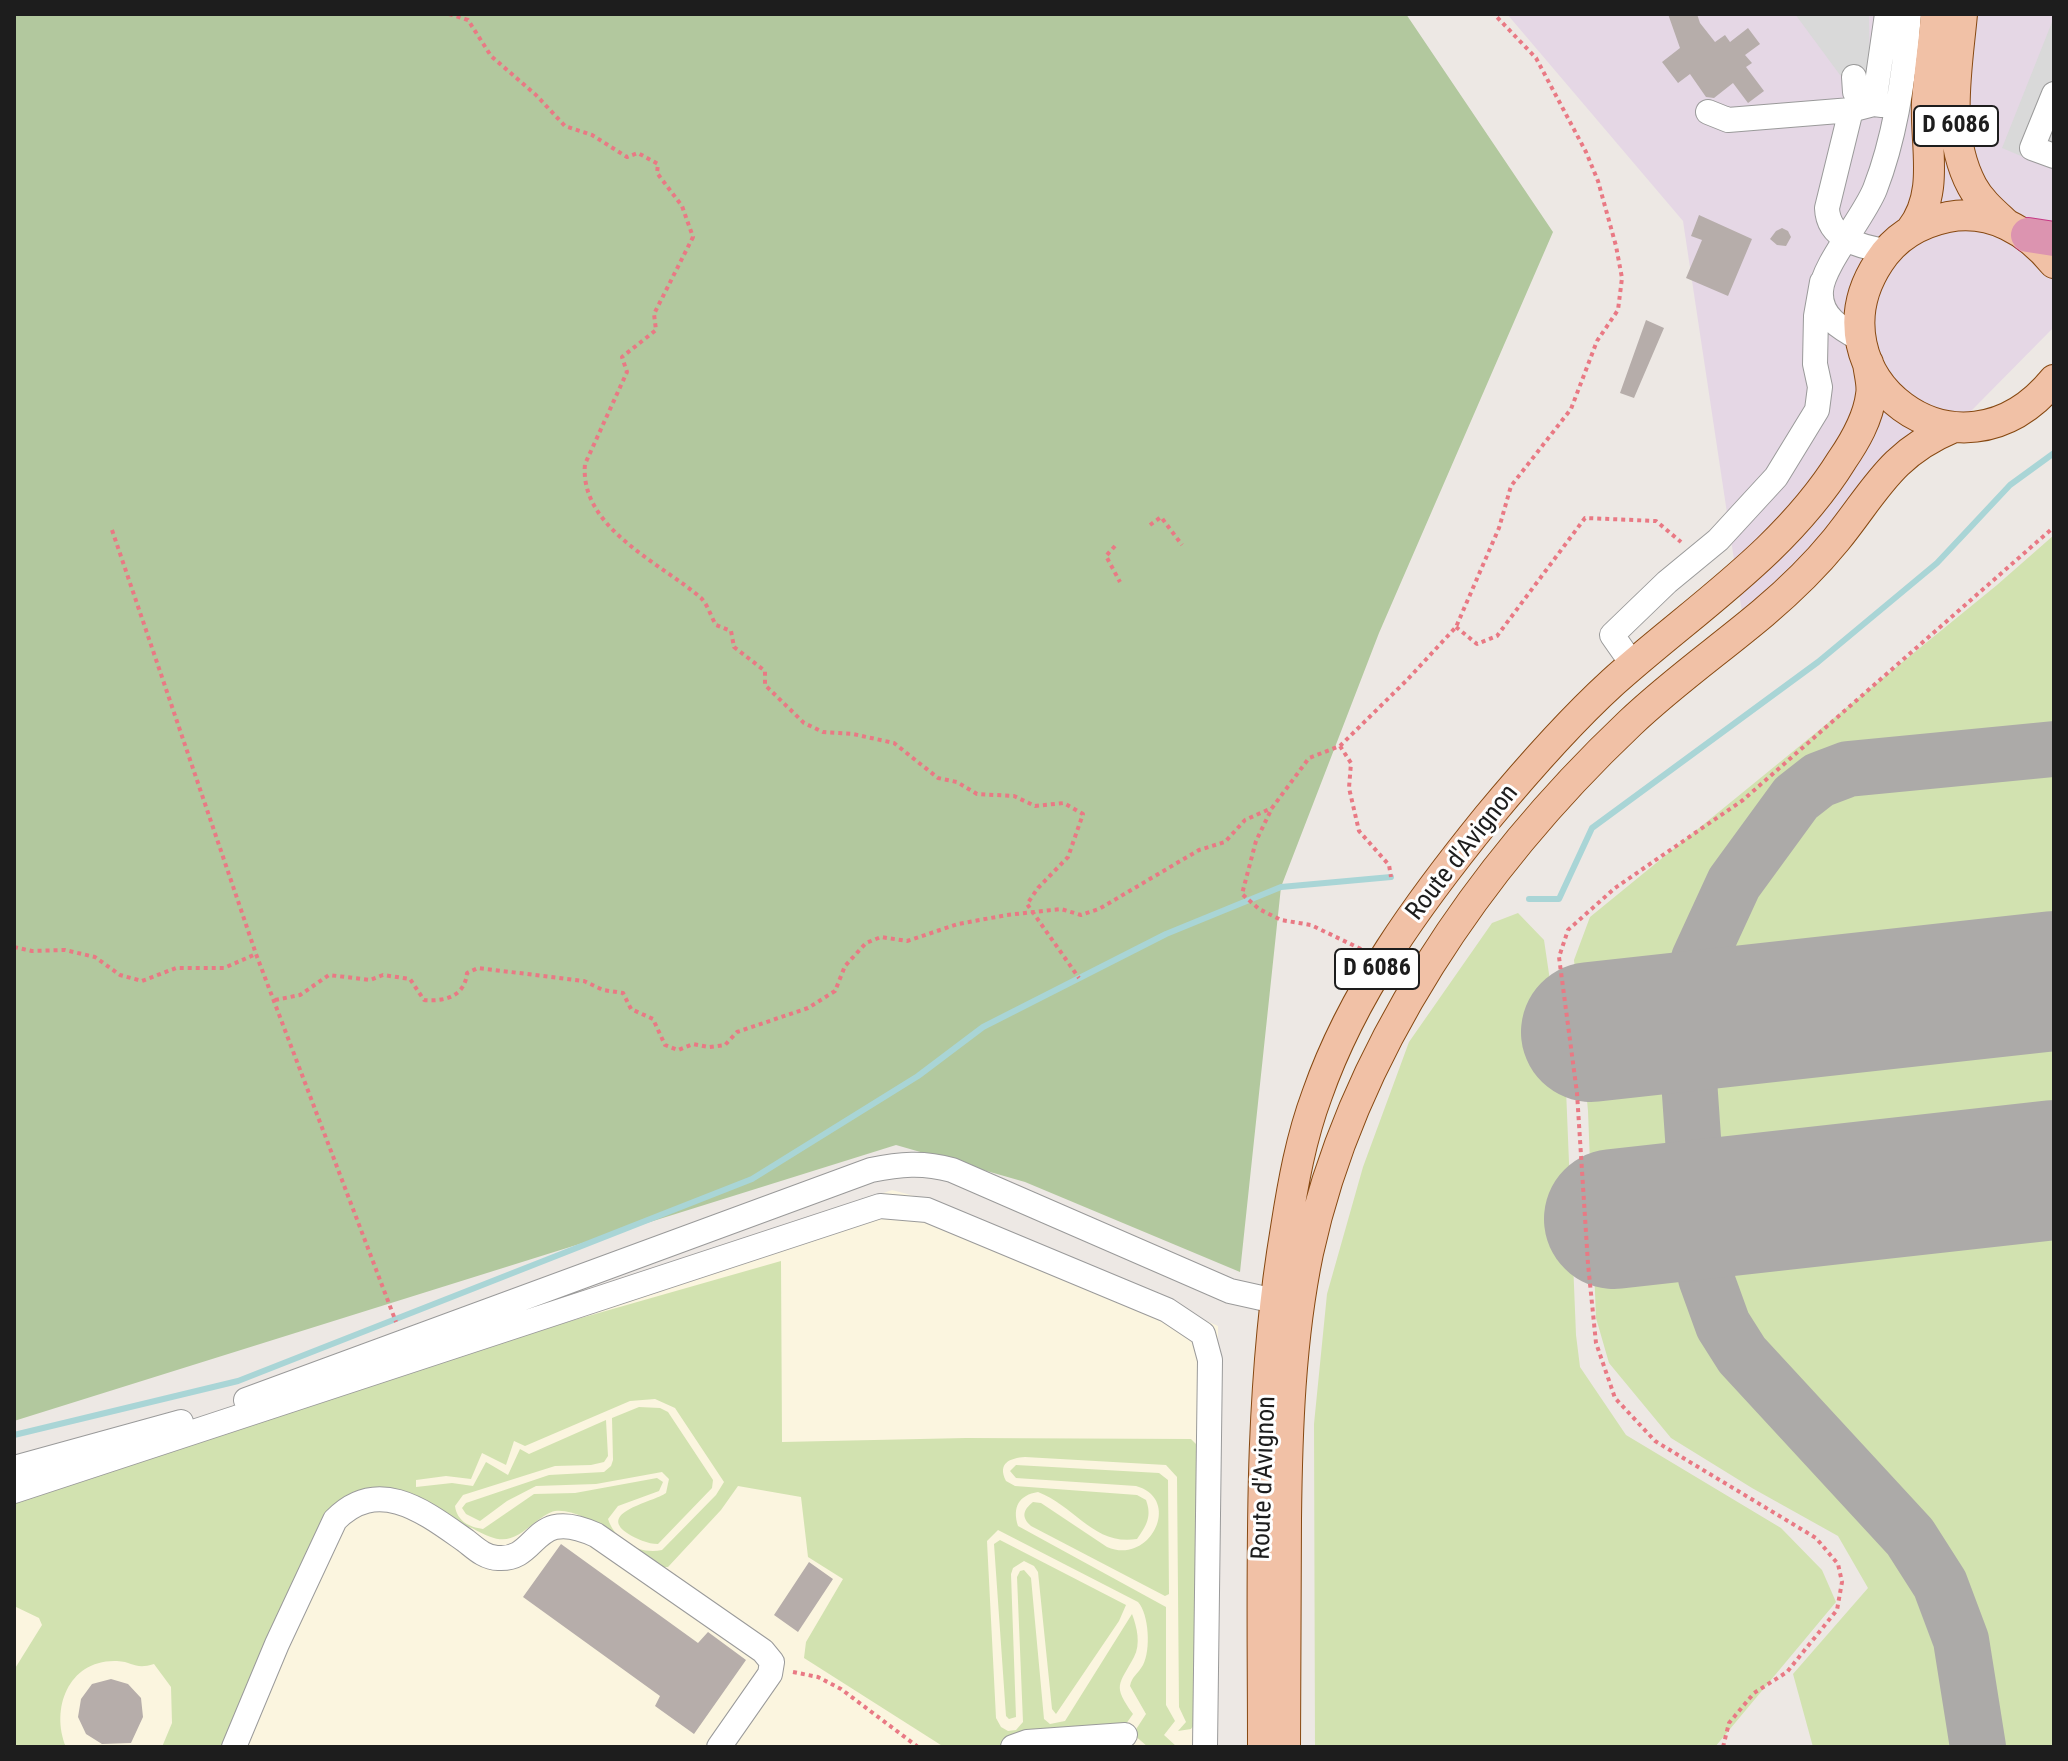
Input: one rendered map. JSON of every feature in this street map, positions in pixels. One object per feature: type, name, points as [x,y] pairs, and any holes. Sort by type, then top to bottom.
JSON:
[{"type":"main road","name":"D 6086","points":[[1911,230],[1929,196],[1927,103],[1936,14]]},
{"type":"main road","name":"D 6086","points":[[1962,14],[1954,108],[1958,142],[1971,186],[1984,204],[2029,232]]},
{"type":"main road","points":[[1886,251],[1911,230],[1933,220],[1981,216],[2029,232],[2054,263]]},
{"type":"main road","name":"Route d'Avignon","points":[[1263,1747],[1264,1453],[1275,1301],[1290,1201],[1316,1096],[1360,998],[1383,960],[1470,840],[1517,782],[1610,685],[1762,557],[1833,476],[1860,430],[1872,392],[1861,305],[1870,276],[1886,251]]},
{"type":"main road","points":[[1865,352],[1881,387],[1901,407],[1925,421],[1952,428],[1982,427],[2012,418],[2037,401],[2054,380]]},
{"type":"main road","name":"Route d'Avignon","points":[[1285,1747],[1288,1436],[1298,1322],[1308,1253],[1325,1189],[1344,1132],[1372,1068],[1434,958],[1478,896],[1540,820],[1611,742],[1651,704],[1764,612],[1812,566],[1835,541],[1887,471],[1914,449],[1952,428]]},
{"type":"street","points":[[1633,665],[1612,635],[1667,582],[1718,540],[1776,477],[1817,410],[1820,387],[1815,364],[1816,316],[1822,282],[1874,191],[1874,107],[1887,14]]},
{"type":"street","points":[[1886,251],[1847,240],[1831,225],[1827,208],[1874,107],[1909,14]]},
{"type":"street","points":[[1854,77],[1855,92],[1874,107]]},
{"type":"street","points":[[2054,94],[2032,148],[2054,156]]},
{"type":"street","points":[[1708,112],[1728,120],[1874,107]]},
{"type":"street","points":[[1822,282],[1821,300],[1828,315],[1865,352]]},
{"type":"street","points":[[14,1468],[203,1416],[871,1170],[898,1164],[928,1164],[952,1170],[1230,1291],[1275,1301]]},
{"type":"street","points":[[14,1491],[880,1206],[927,1210],[1167,1310],[1203,1334],[1210,1360],[1205,1747]]},
{"type":"street","points":[[234,1747],[277,1644],[335,1520],[352,1506],[373,1500],[392,1500],[418,1508],[483,1554],[497,1559],[521,1551],[552,1526],[577,1526],[596,1535],[763,1651],[772,1662],[770,1674],[719,1747]]},
{"type":"street","points":[[1013,1747],[1027,1742],[1125,1735]]},
{"type":"path","points":[[371,14],[377,14]]},
{"type":"path","points":[[449,14],[468,20],[491,56],[536,95],[565,126],[592,135],[627,157],[638,153],[658,164],[657,173],[682,206],[693,237],[654,314],[656,330],[622,357],[627,372],[585,464],[584,478],[593,503],[608,526],[703,600],[716,625],[731,631],[734,647],[765,671],[765,685],[804,723],[823,732],[853,734],[894,743],[938,778],[957,782],[977,794],[1014,796],[1035,806],[1064,803],[1083,814],[1068,857],[1027,904],[1079,978]]},
{"type":"path","points":[[1383,960],[1311,925],[1281,920],[1259,909],[1242,894],[1256,841],[1272,808],[1309,758],[1340,746],[1456,627],[1499,528],[1511,486],[1571,409],[1597,341],[1618,310],[1622,290],[1613,230],[1586,152],[1536,58],[1494,14]]},
{"type":"path","points":[[1150,525],[1161,517],[1182,545]]},
{"type":"path","points":[[1456,627],[1477,644],[1497,636],[1585,518],[1656,521],[1698,556]]},
{"type":"path","points":[[1723,1747],[1729,1723],[1754,1693],[1787,1672],[1837,1610],[1842,1582],[1838,1564],[1816,1538],[1655,1441],[1615,1398],[1596,1343],[1577,1093],[1559,957],[1568,930],[1615,888],[1743,800],[2054,527]]},
{"type":"path","points":[[112,530],[256,954],[391,1309]]},
{"type":"path","points":[[1115,546],[1106,556],[1120,582]]},
{"type":"path","points":[[1340,746],[1351,763],[1349,788],[1359,831],[1389,865],[1391,877]]},
{"type":"path","points":[[275,1000],[300,995],[329,975],[370,980],[383,975],[410,979],[424,1000],[438,1002],[459,993],[466,983],[467,973],[478,968],[584,981],[603,990],[623,993],[631,1009],[653,1019],[665,1045],[678,1050],[693,1044],[709,1047],[725,1045],[737,1032],[808,1008],[835,991],[845,966],[866,943],[881,937],[907,941],[958,924],[1032,912],[1061,909],[1081,915],[1099,909],[1199,850],[1225,842],[1245,820],[1272,808]]},
{"type":"path","points":[[14,947],[32,951],[65,950],[95,957],[120,975],[142,981],[176,968],[224,968],[256,954]]},
{"type":"path","points":[[771,1667],[818,1677],[841,1689],[918,1747]]},
{"type":"shaded area","points":[[1507,14],[2054,14],[2054,327],[1746,639],[1683,221]]},
{"type":"shaded area","points":[[1795,14],[1869,14],[1870,75],[1840,75]]},
{"type":"shaded area","points":[[2054,17],[2054,170],[2002,148]]},
{"type":"shaded area","points":[[892,1190],[926,1199],[1218,1326],[1218,1747],[14,1747],[14,1487],[450,1345]]},
{"type":"green space","points":[[14,14],[1406,14],[1553,232],[1379,633],[1281,887],[1240,1272],[1025,1182],[896,1145],[14,1421]]},
{"type":"green space","points":[[2054,535],[2054,1747],[1813,1747],[1793,1674],[1868,1588],[1838,1536],[1671,1438],[1609,1363],[1596,1318],[1588,1111],[1574,960],[1590,917]]},
{"type":"green space","points":[[1518,913],[1544,940],[1566,1089],[1580,1367],[1626,1435],[1781,1528],[1822,1570],[1836,1602],[1715,1747],[1315,1747],[1314,1424],[1327,1294],[1363,1167],[1409,1042],[1492,923]]},
{"type":"green space","points":[[781,1261],[782,1442],[966,1438],[1191,1439],[1196,1444],[1197,1720],[1191,1729],[1178,1731],[1186,1722],[1179,1707],[1177,1477],[1166,1465],[1025,1457],[1010,1460],[1004,1466],[1006,1481],[1015,1486],[1137,1495],[1146,1500],[1148,1520],[1137,1539],[1109,1537],[1038,1492],[1022,1499],[1016,1519],[1018,1526],[1166,1607],[1166,1705],[1175,1721],[1164,1735],[1177,1747],[1148,1747],[1133,1734],[1146,1714],[1130,1686],[1143,1665],[1147,1651],[1147,1623],[1138,1602],[998,1530],[987,1541],[996,1718],[1001,1727],[1008,1731],[1016,1730],[1023,1722],[1017,1577],[1024,1570],[1031,1578],[1044,1719],[1050,1724],[1065,1721],[1132,1614],[1138,1641],[1120,1691],[1133,1714],[1121,1731],[1004,1747],[944,1747],[804,1658],[806,1642],[843,1579],[808,1557],[801,1497],[738,1486],[721,1510],[668,1567],[658,1567],[609,1531],[567,1512],[551,1512],[514,1537],[500,1539],[472,1528],[352,1497],[227,1747],[162,1747],[172,1723],[171,1687],[154,1664],[138,1666],[117,1661],[87,1668],[68,1689],[60,1717],[66,1747],[14,1747],[14,1670],[42,1625],[39,1618],[14,1606],[14,1503],[532,1332]],"holes":[[[655,1399],[675,1408],[724,1482],[716,1495],[662,1550],[645,1550],[629,1545],[616,1534],[608,1519],[618,1506],[659,1491],[663,1482],[657,1478],[575,1493],[534,1494],[483,1529],[473,1527],[458,1516],[455,1506],[463,1495],[555,1466],[604,1462],[608,1456],[606,1420],[529,1454],[520,1449],[508,1475],[486,1462],[473,1486],[452,1483],[416,1487],[416,1480],[446,1476],[471,1479],[482,1453],[506,1465],[514,1441],[525,1446],[630,1401]]]},
{"type":"green space","points":[[639,1407],[660,1408],[668,1412],[713,1480],[712,1488],[658,1544],[642,1541],[627,1533],[620,1526],[619,1519],[631,1508],[666,1493],[669,1479],[662,1472],[596,1484],[536,1486],[507,1501],[480,1521],[466,1514],[462,1508],[466,1503],[549,1475],[604,1472],[613,1460],[612,1418]]},
{"type":"green space","points":[[1016,1465],[1159,1473],[1168,1480],[1169,1594],[1165,1596],[1031,1526],[1025,1517],[1025,1511],[1033,1502],[1041,1503],[1107,1547],[1123,1550],[1136,1547],[1155,1528],[1159,1516],[1157,1504],[1150,1493],[1136,1486],[1016,1478],[1010,1471]]},
{"type":"green space","points":[[1000,1540],[1126,1605],[1119,1621],[1056,1714],[1052,1709],[1038,1572],[1024,1561],[1013,1568],[1011,1574],[1016,1717],[1009,1719],[1006,1716],[994,1544]]},
{"type":"building","points":[[1668,14],[1697,14],[1715,42],[1725,35],[1730,42],[1748,28],[1760,44],[1745,55],[1752,63],[1746,67],[1764,91],[1748,103],[1733,83],[1714,98],[1706,97],[1690,74],[1678,83],[1662,62],[1680,48]]},
{"type":"building","points":[[1699,215],[1752,239],[1728,296],[1686,278],[1702,240],[1691,236]]},
{"type":"building","points":[[1782,228],[1791,237],[1786,246],[1777,245],[1770,239]]},
{"type":"building","points":[[1646,320],[1664,328],[1634,398],[1620,393]]},
{"type":"building","points":[[561,1544],[698,1643],[708,1632],[746,1660],[694,1734],[655,1706],[660,1696],[523,1597]]},
{"type":"building","points":[[809,1562],[833,1579],[798,1632],[774,1615]]},
{"type":"building","points":[[111,1679],[128,1684],[141,1698],[143,1717],[131,1743],[102,1744],[86,1734],[78,1717],[81,1699],[92,1684]]},
{"type":"waterway","points":[[1529,899],[1559,899],[1592,828],[1818,662],[1937,563],[2010,485],[2054,453]]},
{"type":"waterway","points":[[14,1435],[238,1381],[752,1179],[918,1076],[983,1027],[1166,934],[1281,887],[1391,877]]},
{"type":"taxiway","points":[[1978,1747],[1961,1640],[1940,1584],[1910,1537],[1742,1355],[1723,1325],[1706,1278],[1698,1210],[1685,1022],[1699,959],[1734,883],[1796,798],[1819,780],[1848,769],[2054,749]]},
{"type":"runway","points":[[1591,1032],[2054,981]]},
{"type":"runway","points":[[1614,1219],[2054,1170]]}]
